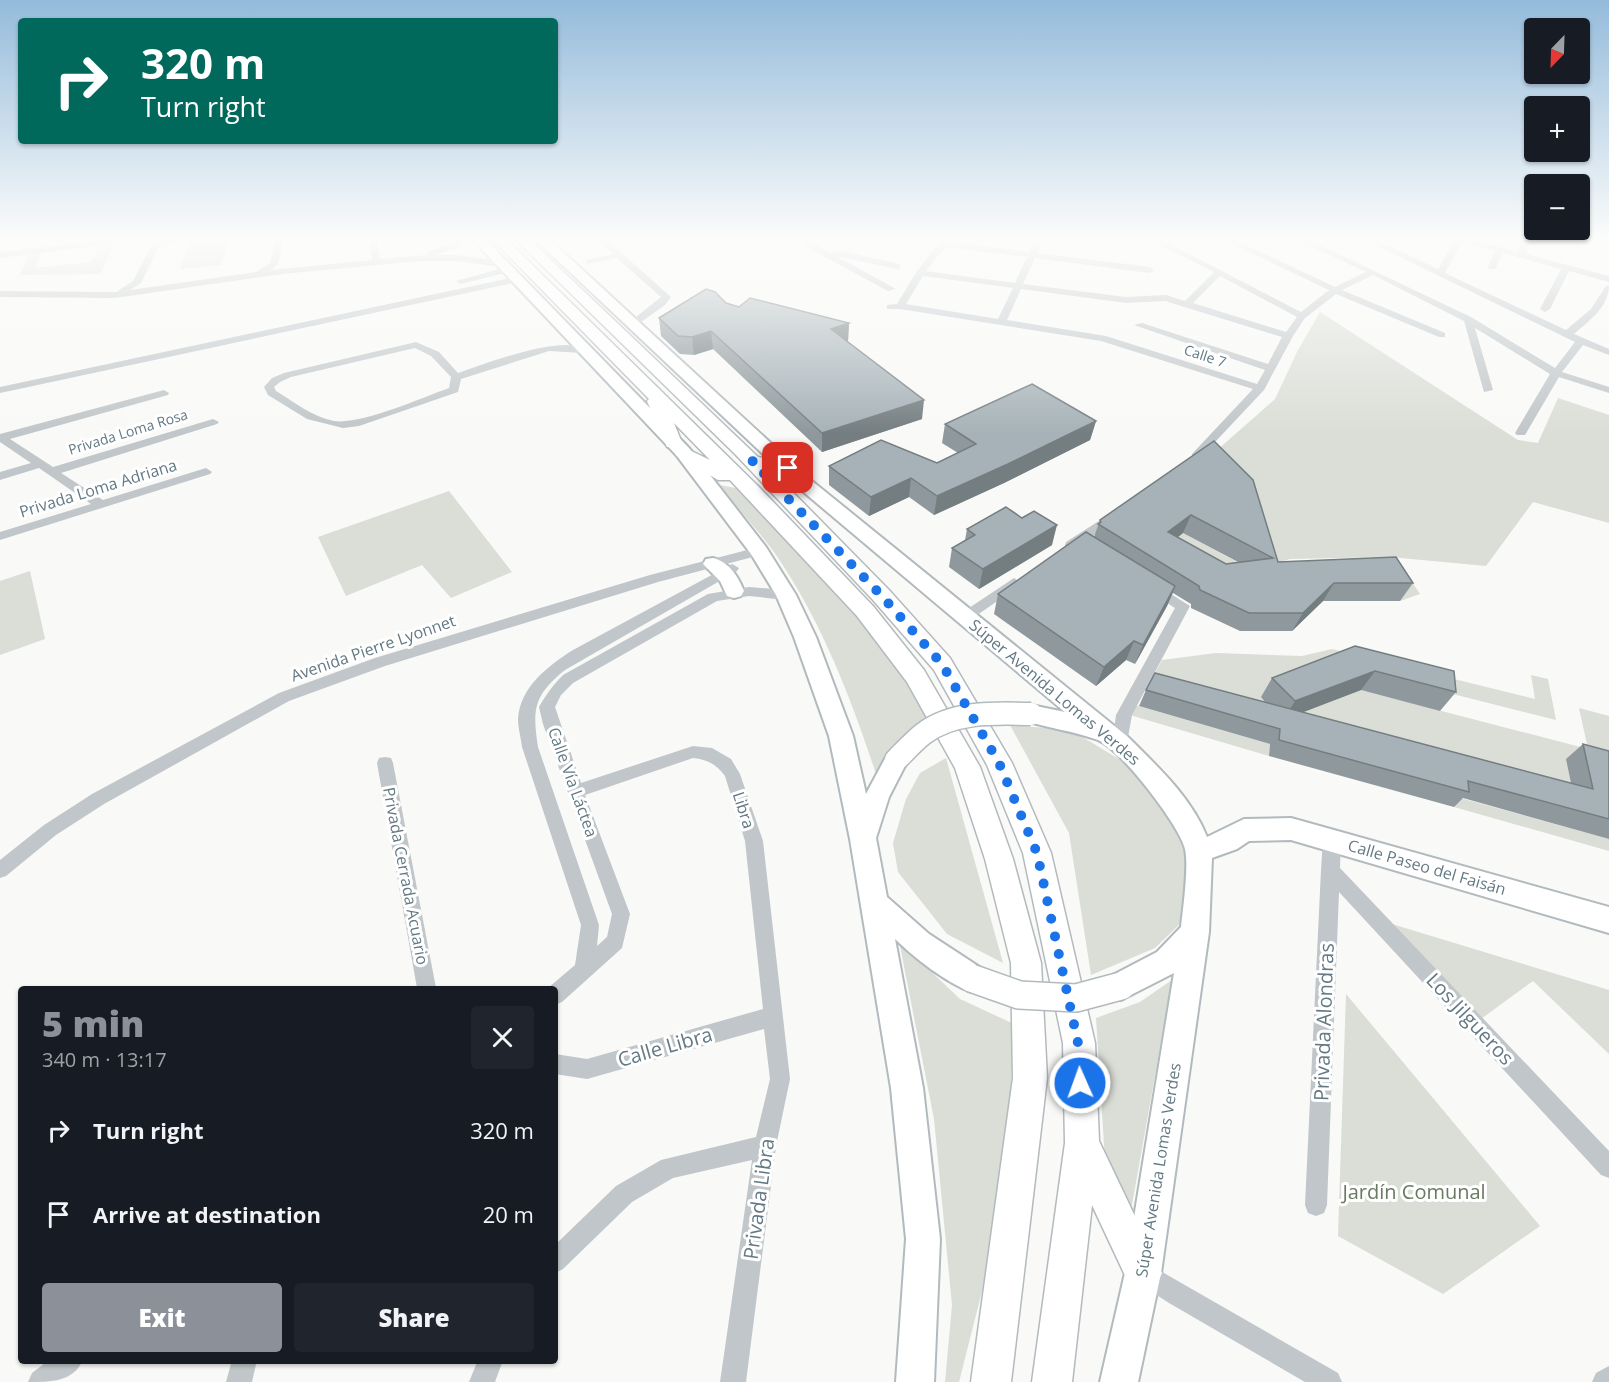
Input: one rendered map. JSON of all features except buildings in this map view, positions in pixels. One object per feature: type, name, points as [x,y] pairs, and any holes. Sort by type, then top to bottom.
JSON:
[{"type":"main road","points":[[531,304],[565,344],[678,448],[759,551],[786,595],[805,636],[841,736],[863,839],[907,1089],[923,1239],[915,1382]]},
{"type":"main road","points":[[545,304],[651,390],[751,490],[865,610],[916,676],[967,767],[999,859],[1026,963],[1029,1078],[992,1382]]},
{"type":"main road","points":[[589,304],[747,456],[881,595],[942,664],[999,763],[1037,853],[1078,1043],[1082,1143],[1052,1382]]},
{"type":"main road","name":"Súper Avenida Lomas Verdes","points":[[610,304],[788,468],[1116,741],[1153,777],[1179,810],[1196,842],[1195,932],[1143,1273],[1119,1382]]},
{"type":"main road","points":[[651,390],[678,448],[751,490]]},
{"type":"main road","points":[[737,421],[747,456]]},
{"type":"main road","points":[[747,456],[788,468]]},
{"type":"main road","points":[[719,568],[734,591]]},
{"type":"main road","points":[[863,839],[877,797],[896,760],[925,733],[957,719],[994,713],[1031,714],[1072,722],[1116,741]]},
{"type":"main road","name":"Calle Paseo del Faisán","points":[[1196,842],[1228,841],[1244,830],[1291,829],[1609,920]]},
{"type":"main road","points":[[875,904],[919,943],[971,978],[1019,995],[1076,998],[1121,986],[1167,962],[1195,932]]},
{"type":"main road","points":[[1082,1143],[1143,1273]]},
{"type":"street","points":[[0,381],[342,304]]},
{"type":"street","points":[[0,390],[354,304]]},
{"type":"street","points":[[631,325],[660,304]]},
{"type":"street","name":"Calle 7","points":[[896,304],[895,306],[1103,338],[1260,388]]},
{"type":"street","points":[[1002,321],[1010,304]]},
{"type":"street","points":[[1189,304],[1288,336]]},
{"type":"street","points":[[1280,304],[1302,316]]},
{"type":"street","points":[[1185,464],[1204,451],[1260,388],[1288,336],[1302,316],[1317,304]]},
{"type":"street","points":[[1369,304],[1442,335]]},
{"type":"street","points":[[1439,304],[1468,319],[1556,373],[1609,390]]},
{"type":"street","points":[[1505,304],[1567,335],[1609,352]]},
{"type":"street","points":[[1545,309],[1547,304]]},
{"type":"street","points":[[1567,335],[1598,312],[1601,304]]},
{"type":"street","points":[[1468,319],[1488,390]]},
{"type":"street","points":[[1139,325],[1272,369]]},
{"type":"street","points":[[1521,433],[1556,373],[1581,341]]},
{"type":"street","points":[[456,377],[565,344]]},
{"type":"street","points":[[416,345],[435,354],[456,377],[454,390],[346,426],[316,420],[272,393],[269,387],[276,380],[288,375],[416,345]]},
{"type":"street","points":[[1,437],[164,393]]},
{"type":"street","name":"Privada Loma Rosa","points":[[51,472],[213,422]]},
{"type":"street","points":[[1,437],[100,504]]},
{"type":"street","points":[[0,476],[40,464]]},
{"type":"street","name":"Privada Loma Adriana","points":[[0,536],[206,472]]},
{"type":"street","points":[[1059,553],[1082,544],[1122,510]]},
{"type":"street","name":"Calle Vía Láctea","points":[[584,970],[590,925],[531,747],[526,719],[529,703],[539,685],[554,670],[578,654],[719,568],[759,551]]},
{"type":"street","name":"Avenida Pierre Lyonnet","points":[[0,870],[50,830],[98,799],[284,698],[380,662],[655,578],[719,568]]},
{"type":"street","points":[[965,617],[1021,579]]},
{"type":"street","points":[[1116,741],[1124,715],[1183,606],[1144,582]]},
{"type":"street","name":"Calle Vía Láctea","points":[[558,992],[615,942],[621,914],[551,724],[547,707],[556,691],[568,679],[713,597],[734,591],[759,591],[786,595]]},
{"type":"street","name":"Libra","points":[[577,791],[693,752],[706,753],[725,764],[732,774],[754,842],[774,1016]]},
{"type":"street","name":"Privada Cerrada Acuario","points":[[385,763],[427,986]]},
{"type":"street","name":"Privada Alondras","points":[[1316,1205],[1332,839]]},
{"type":"street","name":"Los Jilgueros","points":[[1330,870],[1609,1167]]},
{"type":"street","name":"Calle Libra","points":[[558,1064],[587,1069],[774,1016]]},
{"type":"street","name":"Privada Libra","points":[[733,1382],[765,1146],[780,1079],[774,1016]]},
{"type":"street","points":[[558,1258],[624,1194],[669,1168],[765,1146]]},
{"type":"street","points":[[1143,1273],[1329,1382]]},
{"type":"street","points":[[41,1382],[66,1364]]},
{"type":"street","points":[[239,1382],[244,1364]]},
{"type":"street","points":[[482,1382],[489,1364]]},
{"type":"green space","points":[[1320,312],[1518,440],[1538,443],[1558,398],[1609,415],[1609,523],[1533,502],[1486,566],[1390,557],[1290,559],[1268,565],[1400,564],[1420,594],[1400,601],[1383,575],[1268,580],[1207,459],[1275,399],[1298,350]]},
{"type":"green space","points":[[719,485],[736,488],[860,613],[933,715],[877,777],[848,696],[813,617],[777,556]]},
{"type":"green space","points":[[449,491],[512,572],[451,598],[422,565],[346,596],[318,537]]},
{"type":"green space","points":[[1183,533],[1237,562],[1240,579],[1161,550]]},
{"type":"green space","points":[[30,571],[45,639],[0,655],[0,581]]},
{"type":"green space","points":[[1332,649],[1535,699],[1531,675],[1548,679],[1556,720],[1342,666],[1361,690],[1588,749],[1579,708],[1609,716],[1609,771],[1575,804],[1146,689],[1162,660],[1216,653],[1302,656]]},
{"type":"green space","points":[[1135,705],[1270,744],[1269,756],[1130,715]]},
{"type":"green space","points":[[1010,725],[1071,730],[1127,764],[1173,814],[1188,864],[1184,920],[1155,948],[1091,975],[1069,833]]},
{"type":"green space","points":[[946,758],[1003,963],[947,934],[898,872],[893,843],[906,799],[920,773]]},
{"type":"green space","points":[[1453,796],[1609,839],[1609,851],[1454,807]]},
{"type":"green space","points":[[1392,924],[1609,990],[1609,1054],[1533,981],[1481,1019]]},
{"type":"green space","points":[[899,941],[960,999],[1014,1024],[1010,1107],[996,1236],[959,1382],[945,1382],[952,1305],[934,1119]]},
{"type":"green space","points":[[1172,980],[1130,1216],[1105,1160],[1096,1018],[1140,1002]]},
{"type":"green space","name":"Jardín Comunal","points":[[1346,994],[1540,1226],[1443,1294],[1338,1236]]},
{"type":"route","points":[[788,468],[752,461],[881,595],[942,664],[999,763],[1037,853],[1078,1043],[1080,1083]]}]
